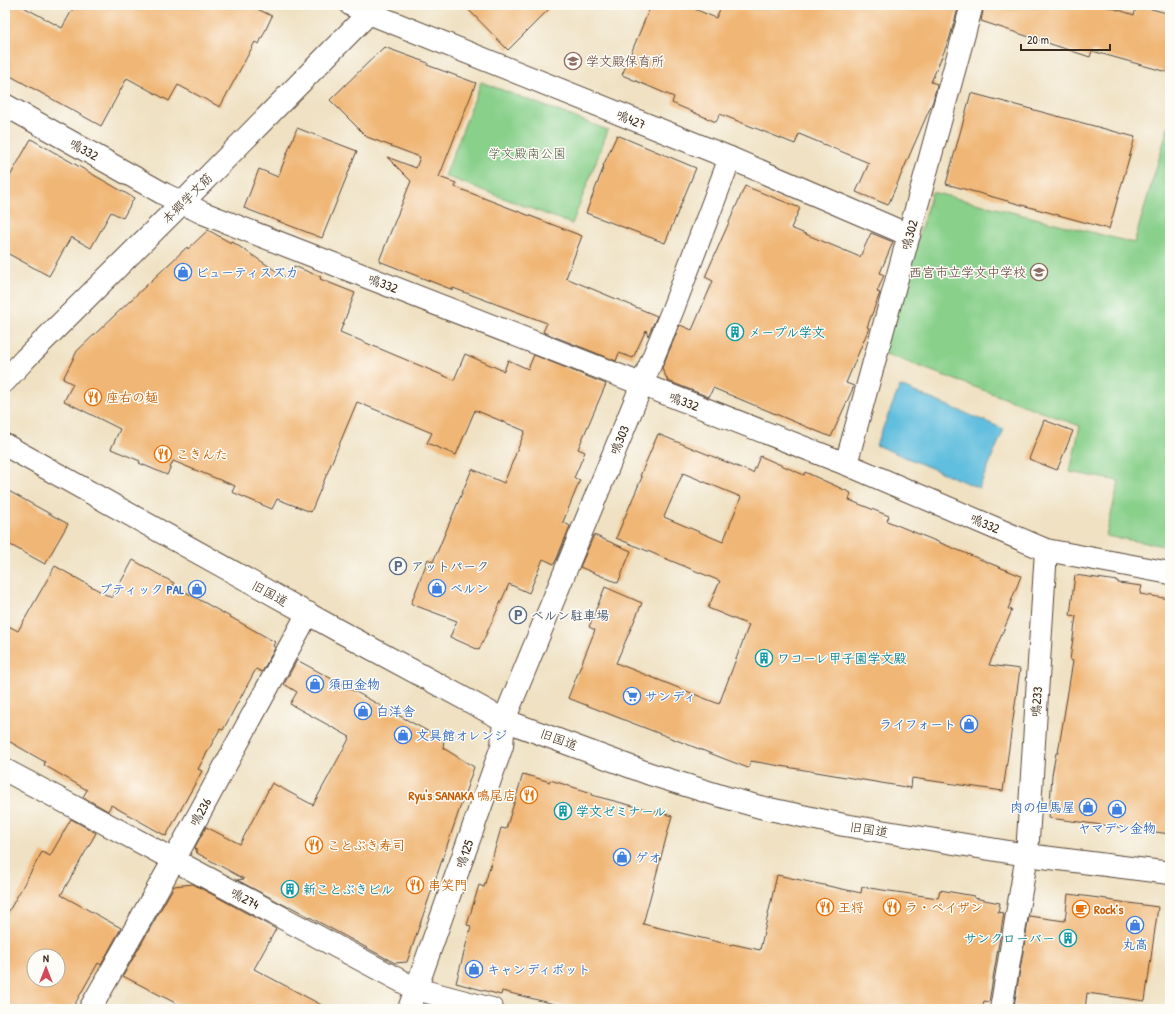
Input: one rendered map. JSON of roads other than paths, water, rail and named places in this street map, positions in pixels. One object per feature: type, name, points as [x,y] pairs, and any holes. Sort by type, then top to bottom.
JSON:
[{"type":"street","points":[[362,8],[395,9],[399,5]]},
{"type":"street","name":"鳴302","points":[[846,464],[972,5]]},
{"type":"street","name":"鳴427","points":[[362,8],[730,158],[909,235]]},
{"type":"street","name":"本郷学文筋","points":[[5,381],[173,198],[362,8]]},
{"type":"street","name":"鳴332","points":[[5,105],[203,213],[846,464],[1046,550],[1170,573]]},
{"type":"street","name":"鳴303","points":[[504,720],[673,309],[730,158]]},
{"type":"street","name":"旧国道","points":[[5,445],[504,720],[650,774],[747,803],[844,825],[1027,855],[1170,873]]},
{"type":"street","name":"鳴233","points":[[1001,1009],[1027,855],[1046,550]]},
{"type":"street","name":"鳴236","points":[[90,1009],[174,860],[308,613]]},
{"type":"street","name":"鳴125","points":[[412,999],[502,746],[504,720]]},
{"type":"street","name":"鳴274","points":[[5,770],[174,860],[412,999],[492,1009]]},
{"type":"water","points":[[900,386],[1004,429],[979,488],[876,445]]},
{"type":"place","name":"学文殿保育所","points":[[573,61]]},
{"type":"place","name":"ビューティスズカ","points":[[183,272]]},
{"type":"place","name":"西宮市立学文中学校","points":[[1039,272]]},
{"type":"place","name":"メープル学文","points":[[735,332]]},
{"type":"place","name":"座右の麺","points":[[93,397]]},
{"type":"place","name":"こきんた","points":[[163,454]]},
{"type":"place","name":"アットパーク","points":[[398,566]]},
{"type":"place","name":"ベルン","points":[[437,588]]},
{"type":"place","name":"ブティック PAL","points":[[197,589]]},
{"type":"place","name":"ベルン駐車場","points":[[518,615]]},
{"type":"place","name":"ワコーレ甲子園学文殿","points":[[764,658]]},
{"type":"place","name":"須田金物","points":[[315,684]]},
{"type":"place","name":"サンディ","points":[[632,696]]},
{"type":"place","name":"白洋舎","points":[[363,711]]},
{"type":"place","name":"ライフォート","points":[[969,724]]},
{"type":"place","name":"文具館オレンジ","points":[[403,735]]},
{"type":"place","name":"Ryu's SANAKA 鳴尾店","points":[[529,795]]},
{"type":"place","name":"肉の但馬屋","points":[[1088,807]]},
{"type":"place","name":"ヤマデン金物","points":[[1117,809]]},
{"type":"place","name":"学文ゼミナール","points":[[563,811]]},
{"type":"place","name":"ことぶき寿司","points":[[314,845]]},
{"type":"place","name":"ゲオ","points":[[622,857]]},
{"type":"place","name":"串笑門","points":[[415,885]]},
{"type":"place","name":"新ことぶきビル","points":[[290,889]]},
{"type":"place","name":"王将","points":[[825,907]]},
{"type":"place","name":"ラ・ペイザン","points":[[892,907]]},
{"type":"place","name":"Rock’s","points":[[1081,909]]},
{"type":"place","name":"丸高","points":[[1135,925]]},
{"type":"place","name":"サンクローバー","points":[[1068,938]]},
{"type":"place","name":"キャンディポット","points":[[474,969]]},
{"type":"park label","name":"学文殿南公園","points":[[527,153]]}]
